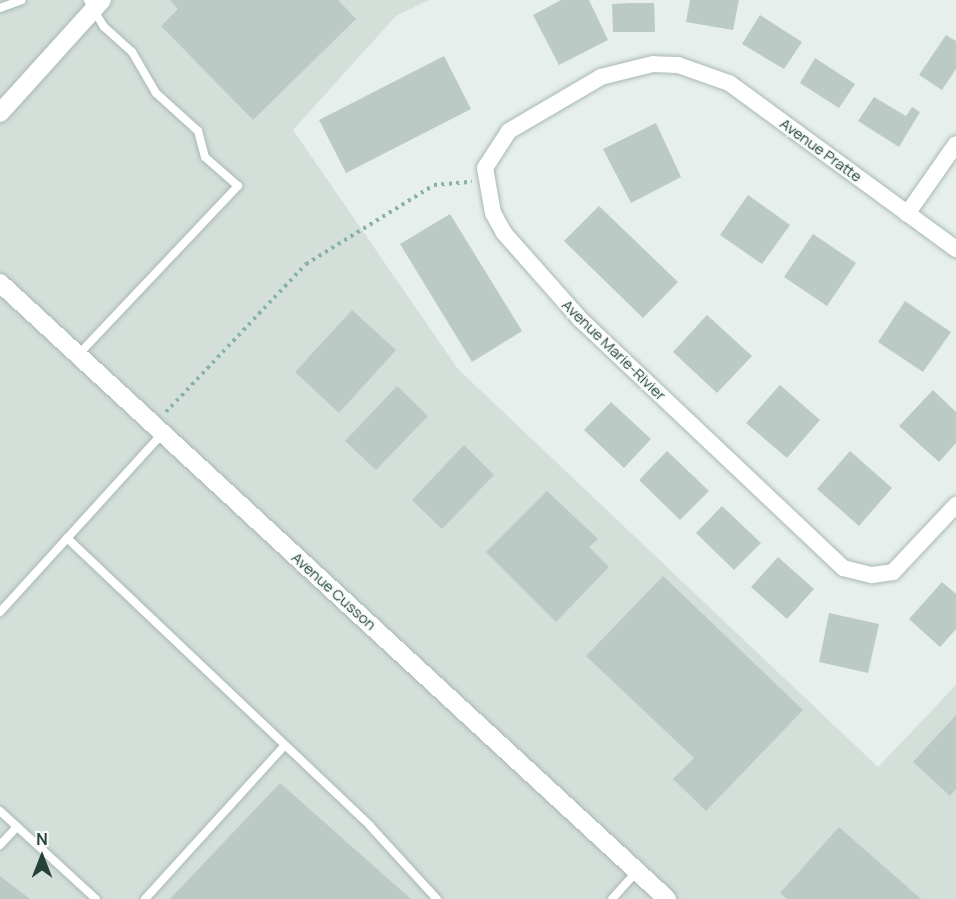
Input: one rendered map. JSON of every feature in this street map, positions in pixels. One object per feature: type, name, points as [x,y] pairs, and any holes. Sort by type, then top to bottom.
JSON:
[{"type":"street","points":[[0,113],[94,3]]},
{"type":"street","name":"Avenue Marie-Rivier","points":[[678,65],[653,64],[601,77],[509,132],[485,168],[493,213],[504,233],[581,320],[843,568],[872,575],[893,572],[956,505]]},
{"type":"street","name":"Avenue Pratte","points":[[678,65],[729,83],[956,249]]},
{"type":"street","points":[[907,214],[956,144]]},
{"type":"street","name":"Avenue Cusson","points":[[0,283],[667,899]]},
{"type":"lane","points":[[0,8],[22,0]]},
{"type":"lane","points":[[78,355],[238,186],[205,157],[198,132],[156,93],[132,52],[104,27],[94,3]]},
{"type":"lane","points":[[0,612],[67,538],[159,429]]},
{"type":"lane","points":[[67,538],[370,826],[437,899]]},
{"type":"lane","points":[[145,899],[285,745]]},
{"type":"lane","points":[[0,811],[96,899]]},
{"type":"lane","points":[[0,846],[17,827]]},
{"type":"lane","points":[[612,899],[637,871]]},
{"type":"path","points":[[159,429],[306,264],[434,185],[487,180]]},
{"type":"shaded area","points":[[0,0],[429,0],[396,16],[293,130],[458,369],[878,767],[956,685],[956,899],[0,899]]},
{"type":"building","points":[[170,0],[338,0],[356,19],[253,120],[161,26],[178,9]]},
{"type":"building","points":[[561,0],[589,0],[608,40],[559,65],[533,15]]},
{"type":"building","points":[[690,0],[739,0],[733,30],[686,22]]},
{"type":"building","points":[[654,3],[655,32],[613,32],[612,4]]},
{"type":"building","points":[[760,15],[802,42],[784,69],[742,44]]},
{"type":"building","points":[[946,35],[956,41],[956,69],[942,90],[919,75]]},
{"type":"building","points":[[444,56],[471,109],[346,173],[319,120]]},
{"type":"building","points":[[815,58],[855,84],[839,108],[800,83]]},
{"type":"building","points":[[874,97],[906,116],[912,107],[920,112],[899,147],[858,121]]},
{"type":"building","points":[[656,123],[681,177],[631,203],[603,149]]},
{"type":"building","points":[[748,195],[790,225],[762,264],[720,235]]},
{"type":"building","points":[[599,206],[678,282],[643,318],[564,241]]},
{"type":"building","points":[[450,214],[522,331],[472,362],[400,244]]},
{"type":"building","points":[[813,234],[856,263],[827,306],[784,277]]},
{"type":"building","points":[[905,301],[951,332],[923,372],[878,342]]},
{"type":"building","points":[[352,310],[396,350],[339,413],[295,372]]},
{"type":"building","points":[[707,315],[752,356],[717,393],[673,352]]},
{"type":"building","points":[[780,385],[820,420],[787,458],[746,423]]},
{"type":"building","points":[[397,386],[428,416],[376,470],[345,441]]},
{"type":"building","points":[[933,390],[956,412],[956,443],[939,462],[899,426]]},
{"type":"building","points":[[611,402],[651,439],[624,468],[584,430]]},
{"type":"building","points":[[464,445],[494,475],[442,529],[412,500]]},
{"type":"building","points":[[667,451],[709,491],[680,520],[639,480]]},
{"type":"building","points":[[850,451],[892,488],[859,526],[817,489]]},
{"type":"building","points":[[547,491],[598,539],[589,547],[609,567],[556,622],[486,552]]},
{"type":"building","points":[[722,506],[761,543],[734,570],[696,533]]},
{"type":"building","points":[[778,557],[814,589],[787,619],[751,587]]},
{"type":"building","points":[[663,576],[803,710],[706,811],[673,779],[694,758],[586,656]]},
{"type":"building","points":[[942,582],[956,594],[956,629],[940,647],[909,619]]},
{"type":"building","points":[[829,613],[879,624],[868,673],[819,662]]},
{"type":"building","points":[[956,715],[956,789],[950,796],[913,762]]},
{"type":"building","points":[[280,783],[411,899],[170,899]]},
{"type":"building","points":[[839,827],[921,899],[787,899],[780,893]]},
{"type":"building","points":[[0,876],[30,899],[0,899]]}]
